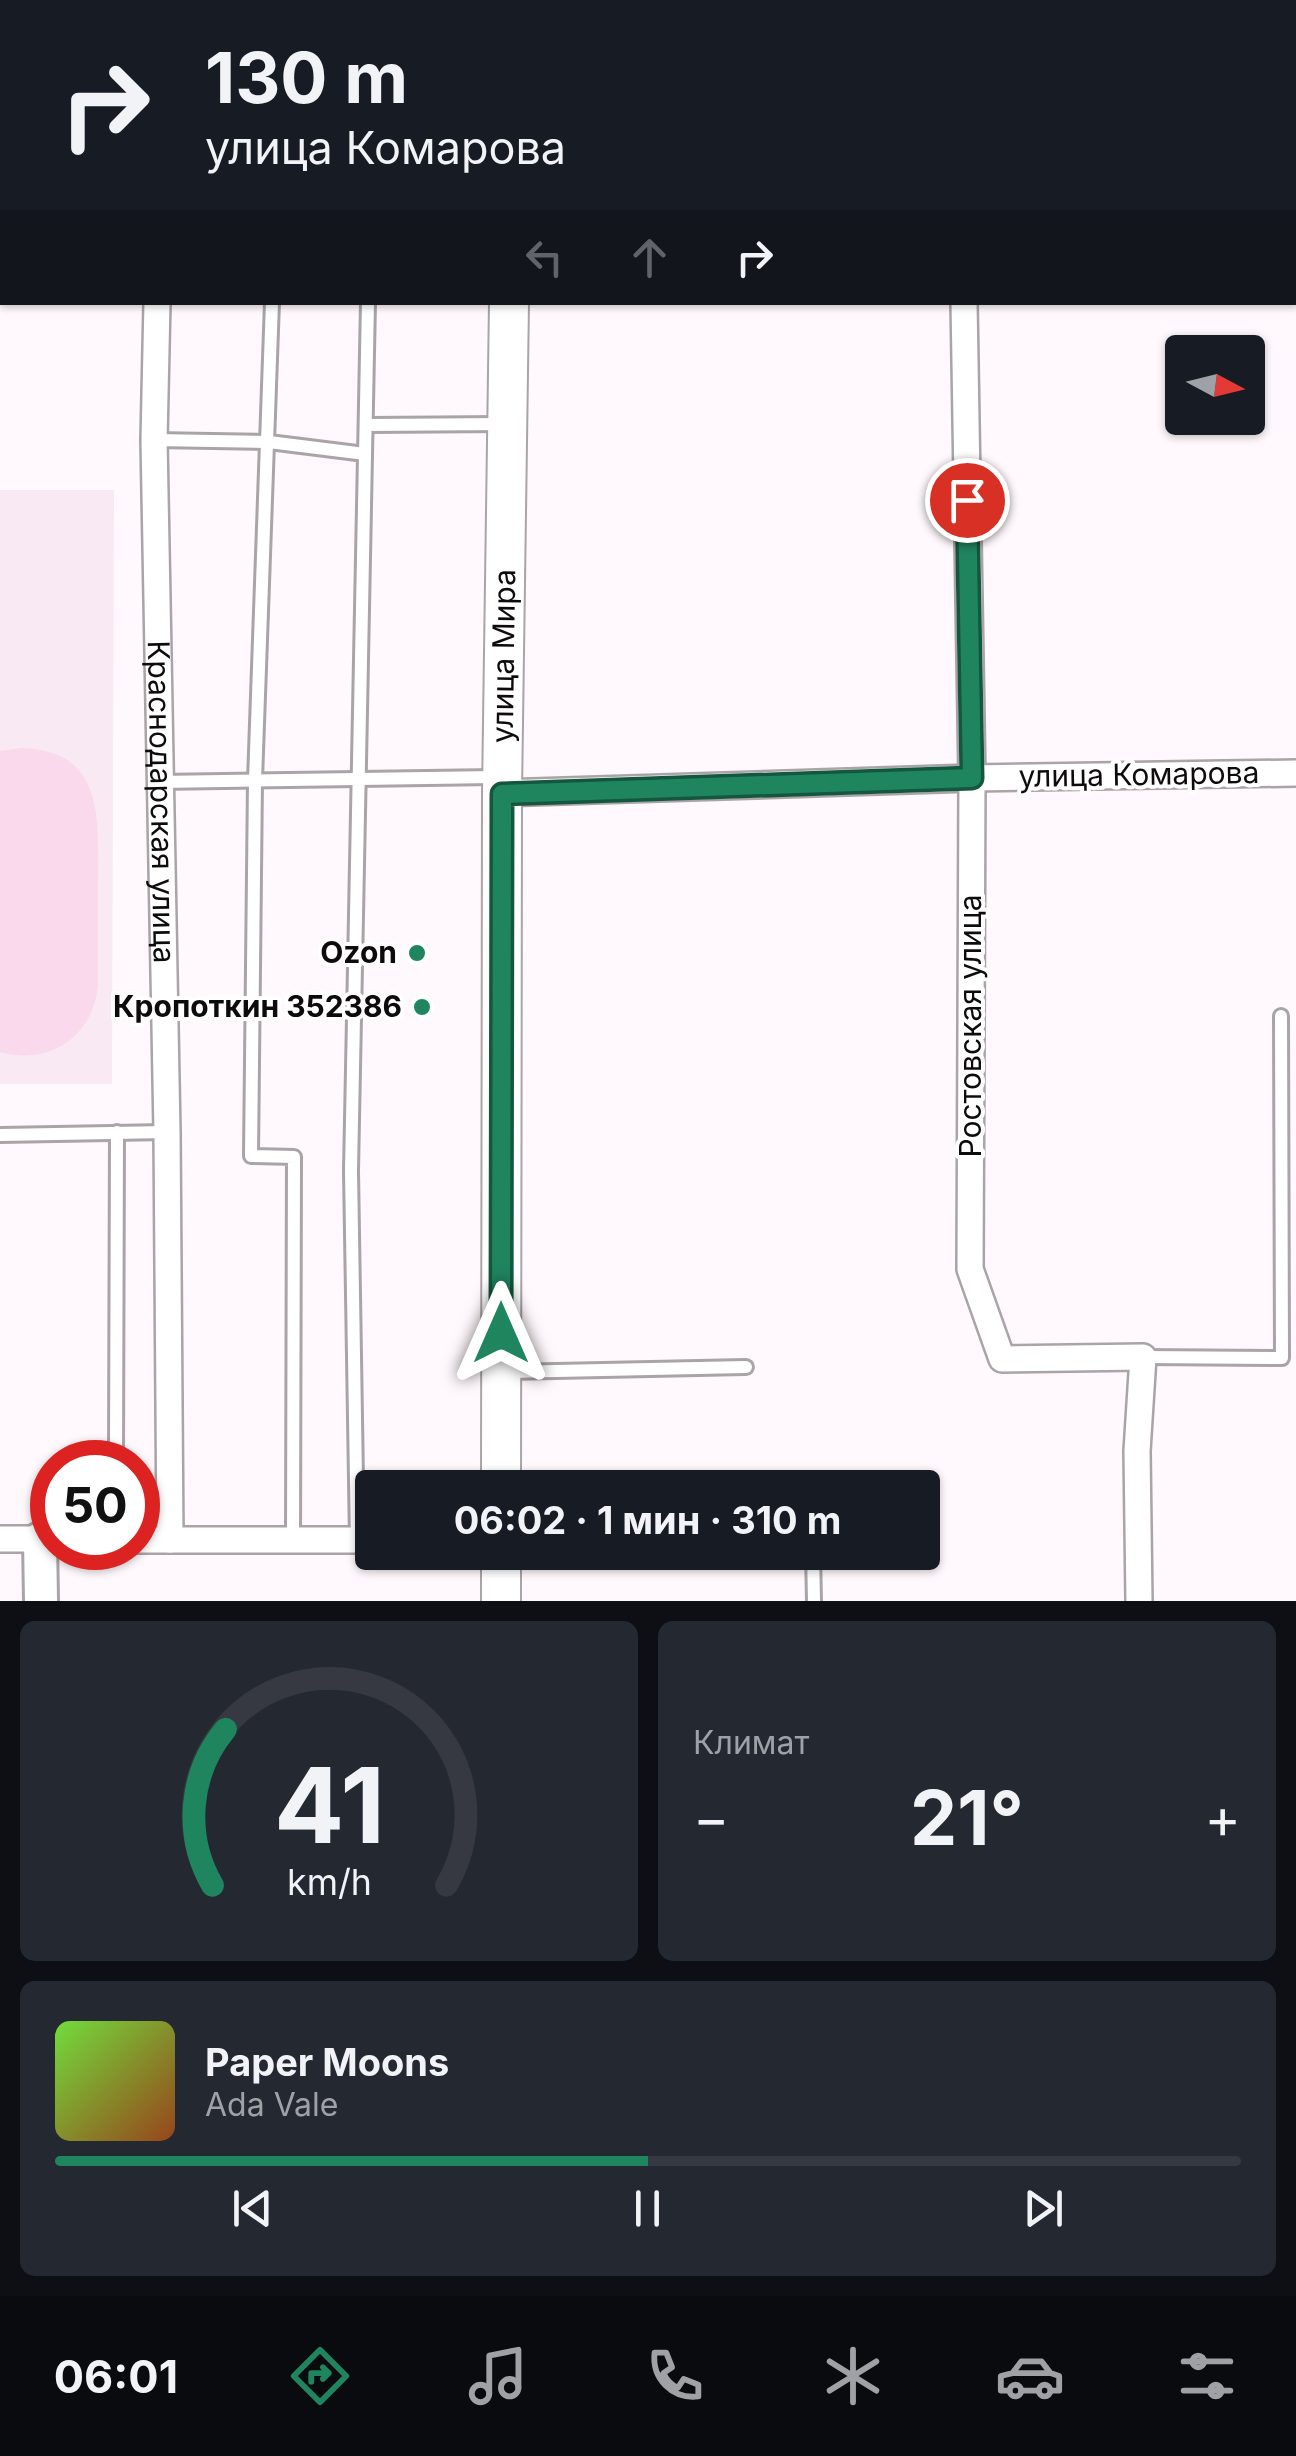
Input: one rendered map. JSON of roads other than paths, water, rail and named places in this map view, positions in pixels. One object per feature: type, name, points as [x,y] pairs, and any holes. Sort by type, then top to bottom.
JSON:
[{"type":"main road","name":"улица Мира","points":[[501,1470],[502,785],[509,305]]},
{"type":"main road","points":[[501,1570],[501,1601]]},
{"type":"street","name":"Краснодарская улица","points":[[157,305],[154,440],[170,1540]]},
{"type":"street","name":"Ростовская улица","points":[[964,305],[972,778],[970,1269],[1002,1360],[1143,1357]]},
{"type":"street","name":"улица Комарова","points":[[502,785],[1296,774]]},
{"type":"street","points":[[1139,1601],[1137,1452],[1143,1357]]},
{"type":"street","points":[[0,1539],[30,1539]]},
{"type":"street","points":[[160,1540],[355,1540]]},
{"type":"street","points":[[42,1601],[44,1570]]},
{"type":"lane","points":[[272,305],[256,780],[251,1156],[294,1157],[293,1540]]},
{"type":"lane","points":[[363,1470],[352,1171],[368,305]]},
{"type":"lane","points":[[367,424],[508,424]]},
{"type":"lane","points":[[154,440],[268,442],[365,454]]},
{"type":"lane","points":[[159,782],[359,779],[502,785]]},
{"type":"lane","points":[[1143,1357],[1282,1358],[1282,1016]]},
{"type":"lane","points":[[116,1440],[117,1132]]},
{"type":"lane","points":[[0,1135],[167,1132]]},
{"type":"lane","points":[[501,1372],[746,1367]]},
{"type":"lane","points":[[813,1570],[814,1601]]},
{"type":"place","name":"Ozon","points":[[417,953]]},
{"type":"place","name":"Кропоткин 352386","points":[[422,1007]]}]
